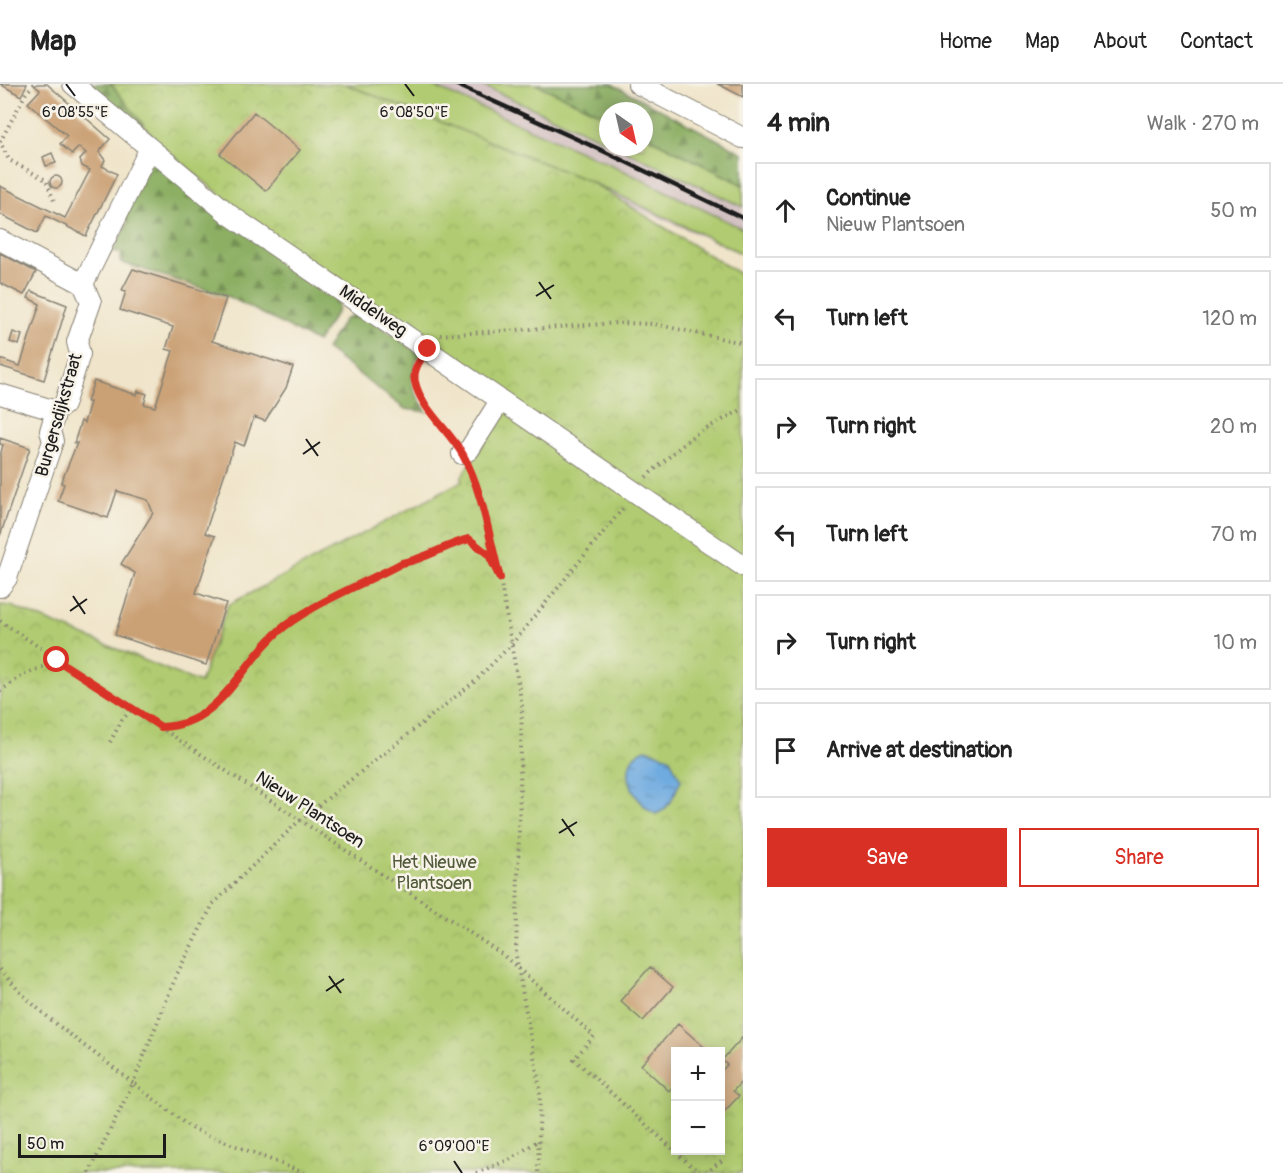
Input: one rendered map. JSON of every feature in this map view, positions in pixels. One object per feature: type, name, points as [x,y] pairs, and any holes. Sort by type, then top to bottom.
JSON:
[{"type":"street","name":"Middelweg","points":[[74,84],[230,215],[743,566]]},
{"type":"street","points":[[638,84],[743,138]]},
{"type":"street","points":[[0,240],[83,284],[150,148]]},
{"type":"street","name":"Burgersdijkstraat","points":[[0,587],[7,578],[53,441],[50,431],[56,411],[64,405],[80,354],[77,342],[91,302],[83,284]]},
{"type":"street","points":[[0,394],[56,411]]},
{"type":"street","points":[[462,454],[469,450],[500,401]]},
{"type":"path","points":[[34,84],[26,93],[0,142],[9,160],[46,180],[54,201]]},
{"type":"path","points":[[538,1173],[540,1090],[521,973],[516,956],[522,706],[500,578],[477,488],[462,454],[419,393],[414,380],[416,367],[424,346],[446,333],[619,323],[654,324],[743,343]]},
{"type":"path","points":[[89,1173],[133,1083],[177,974],[213,904],[299,821],[474,682],[512,644],[661,463],[694,435],[743,409]]},
{"type":"path","points":[[161,727],[180,726],[198,718],[234,685],[285,626],[402,563],[421,560],[453,543],[469,539],[489,555],[500,578]]},
{"type":"path","name":"Nieuw Plantsoen","points":[[0,621],[502,954],[594,1036],[574,1059],[699,1173]]},
{"type":"path","points":[[0,691],[25,674],[57,660]]},
{"type":"path","points":[[110,742],[122,720],[133,708]]},
{"type":"path","points":[[0,969],[9,981],[44,1011],[191,1128],[304,1173]]},
{"type":"path","points":[[476,1173],[511,1159],[540,1140]]},
{"type":"path","points":[[705,1173],[724,1158]]},
{"type":"shaded area","points":[[345,84],[536,84],[599,113],[599,156],[653,156],[653,140],[743,185],[743,254]]},
{"type":"green space","points":[[88,84],[115,84],[151,112],[140,129]]},
{"type":"green space","name":"Het Nieuwe Plantsoen","points":[[111,84],[345,84],[591,182],[743,276],[743,1173],[0,1173],[0,605],[11,606],[200,683],[228,605],[462,481],[462,476],[513,400],[257,225],[159,144]]},
{"type":"green space","points":[[345,84],[428,84],[614,166],[743,229],[743,254],[591,182]]},
{"type":"green space","points":[[479,84],[536,84],[599,113],[599,138]]},
{"type":"green space","points":[[536,84],[612,84],[646,102],[599,102],[599,113]]},
{"type":"green space","points":[[653,106],[743,153],[743,185],[653,140]]},
{"type":"green space","points":[[653,140],[743,185],[743,207],[637,156],[653,156]]},
{"type":"green space","points":[[159,161],[338,298],[338,310],[317,342],[230,297],[120,262],[122,253],[114,251],[128,221],[122,217],[151,162]]},
{"type":"green space","points":[[359,312],[420,354],[413,371],[412,384],[427,412],[405,409],[326,349],[344,320]]},
{"type":"water","points":[[646,749],[669,757],[681,780],[669,804],[656,814],[640,801],[630,782],[631,762],[636,754]]},
{"type":"building","points":[[0,84],[27,84],[21,96]]},
{"type":"building","points":[[47,84],[110,139],[99,152],[105,160],[102,166],[117,174],[86,236],[46,216],[37,233],[0,214],[0,186],[65,218],[90,170],[82,166],[80,160],[86,153],[79,147],[72,154],[60,144],[67,136],[28,103],[40,90],[35,86]]},
{"type":"building","points":[[717,84],[743,84],[743,97],[722,86]]},
{"type":"building","points":[[254,112],[300,150],[266,191],[220,154]]},
{"type":"building","points":[[52,153],[56,163],[46,166],[43,157]]},
{"type":"building","points":[[56,176],[62,182],[56,188],[50,182]]},
{"type":"building","points":[[0,253],[36,272],[24,295],[0,283]]},
{"type":"building","points":[[133,269],[226,298],[212,341],[293,367],[286,388],[265,421],[254,417],[244,446],[235,442],[205,533],[215,536],[196,593],[226,603],[206,665],[115,635],[135,573],[121,564],[153,513],[148,500],[117,491],[108,518],[58,501],[64,484],[61,483],[77,443],[74,443],[81,421],[84,423],[90,402],[87,402],[94,381],[137,395],[138,391],[147,394],[144,404],[155,407],[173,351],[166,349],[173,327],[120,310],[126,291],[122,290]]},
{"type":"building","points":[[31,291],[67,305],[44,380],[0,366],[0,359],[20,366],[40,304],[28,298]]},
{"type":"building","points":[[13,332],[22,335],[19,345],[10,342]]},
{"type":"building","points":[[0,438],[30,448],[0,536],[0,456],[3,445],[0,444]]},
{"type":"building","points":[[650,967],[673,987],[643,1021],[620,1001]]},
{"type":"building","points":[[678,1024],[704,1047],[671,1047],[671,1089],[669,1091],[641,1065]]},
{"type":"building","points":[[743,1037],[743,1080],[733,1091],[739,1096],[725,1111],[725,1067],[727,1065],[725,1057]]},
{"type":"railway","points":[[455,84],[743,218]]},
{"type":"route","points":[[57,660],[161,727],[180,726],[198,718],[215,704],[285,626],[402,563],[421,560],[433,551],[469,539],[480,545],[489,555],[500,578],[477,488],[462,454],[419,393],[414,380],[416,367],[428,349]]}]
